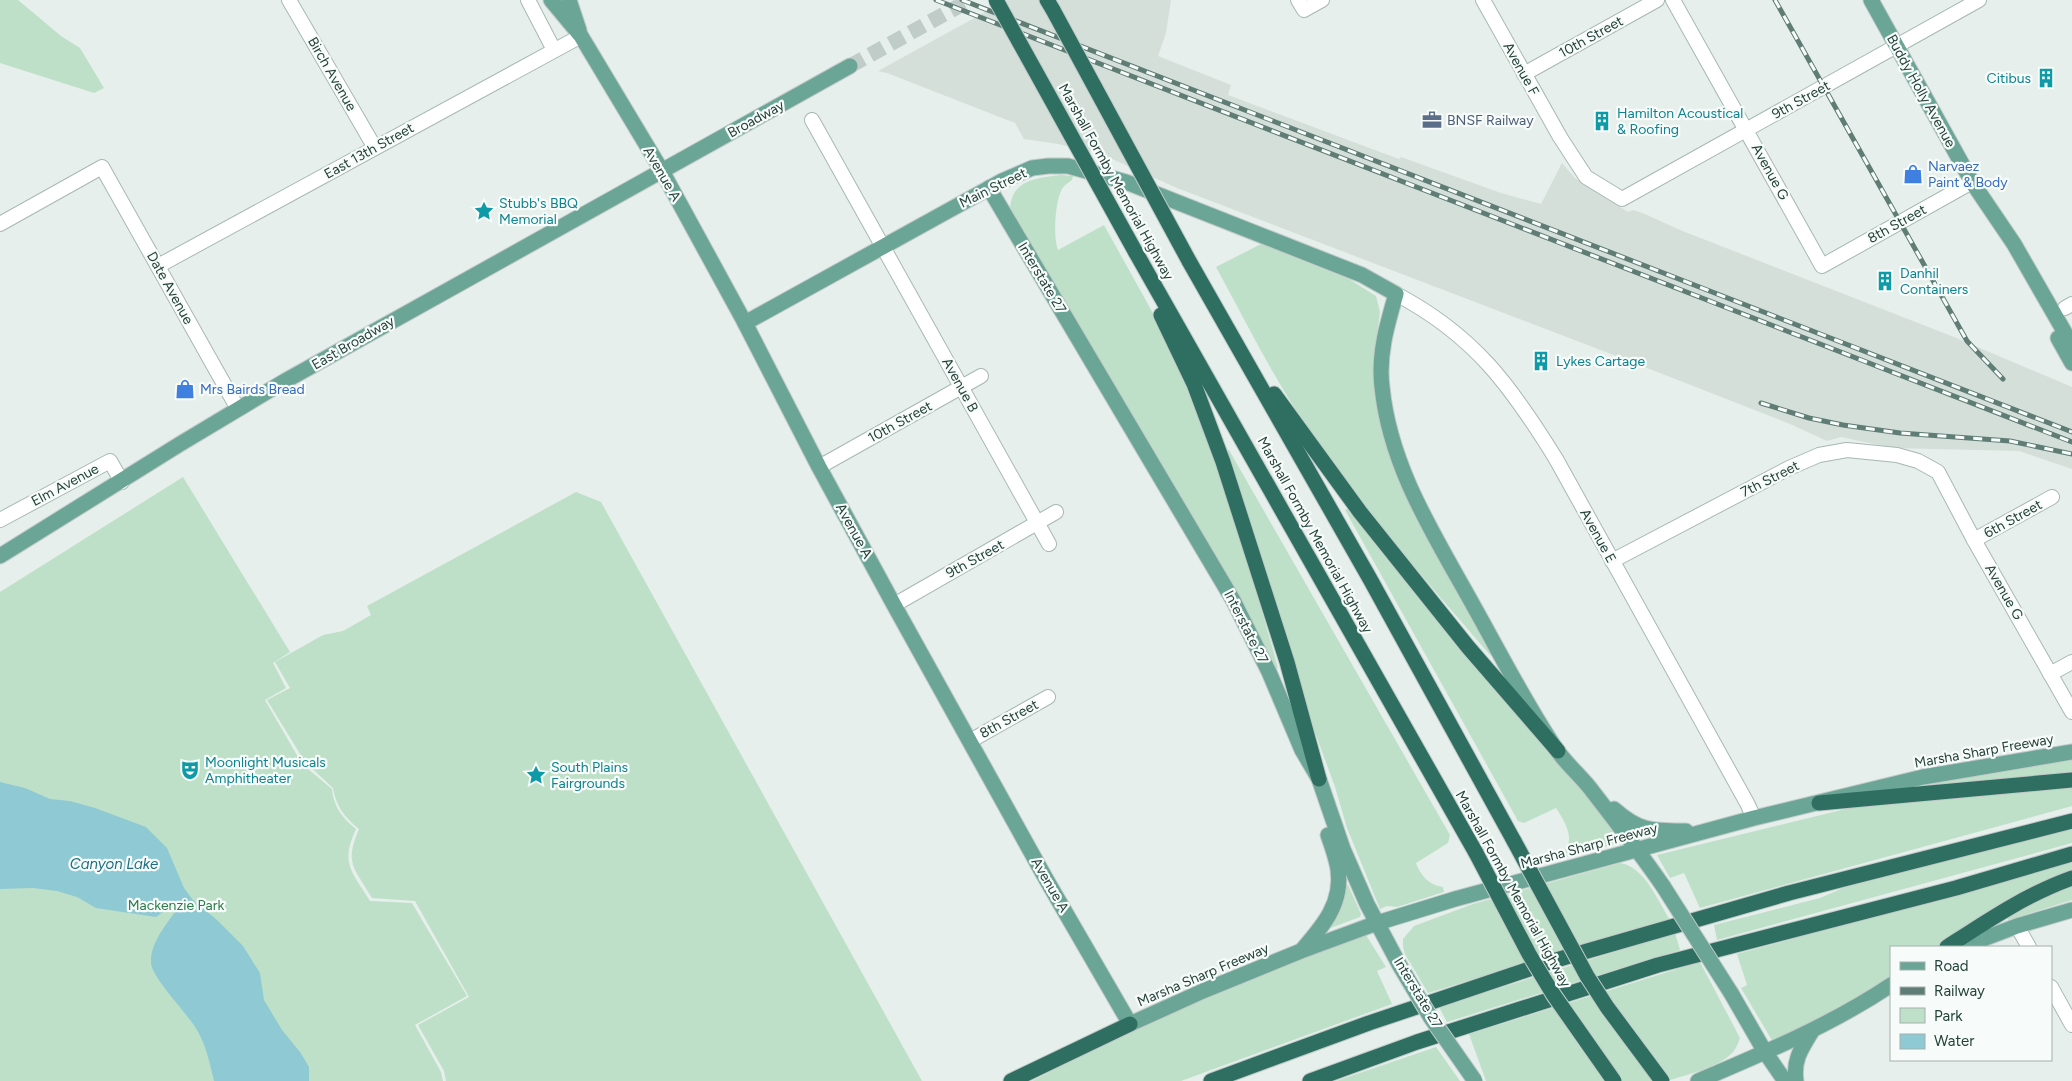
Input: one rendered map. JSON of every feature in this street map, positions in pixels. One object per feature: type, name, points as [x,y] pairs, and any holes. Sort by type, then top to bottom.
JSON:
[{"type":"highway","name":"Marshall Formby Memorial Highway","points":[[996,0],[1135,251],[1476,853],[1529,954],[1553,994],[1614,1081]]},
{"type":"highway","name":"Marshall Formby Memorial Highway","points":[[1050,3],[1189,261],[1370,579],[1514,841],[1569,946],[1607,1007],[1662,1081]]},
{"type":"highway","points":[[1135,251],[1152,296],[1194,384],[1224,462],[1287,662],[1319,779]]},
{"type":"highway","points":[[1231,336],[1360,512],[1468,647],[1558,751]]},
{"type":"highway","points":[[1818,803],[2072,780]]},
{"type":"highway","points":[[1211,1081],[1368,1023],[1556,960],[1789,893],[2072,821]]},
{"type":"highway","points":[[1310,1081],[1417,1042],[1658,965],[1956,888],[2072,854]]},
{"type":"highway","points":[[1948,946],[1990,918],[2027,897],[2072,878]]},
{"type":"highway","points":[[1011,1081],[1130,1024]]},
{"type":"main road","name":"Avenue A","points":[[552,0],[580,36],[662,171],[745,323],[819,467],[894,605],[1046,879],[1130,1024]]},
{"type":"main road","name":"Avenue A","points":[[569,0],[580,36]]},
{"type":"main road","name":"Buddy Holly Avenue","points":[[1871,0],[2072,363]]},
{"type":"main road","name":"Broadway","points":[[662,171],[850,66]]},
{"type":"main road","name":"Main Street","points":[[745,323],[988,188],[1032,168],[1048,166],[1068,166],[1134,185],[1362,275],[1396,294]]},
{"type":"main road","name":"East Broadway","points":[[0,556],[238,409],[398,317],[662,171]]},
{"type":"main road","name":"Buddy Holly Avenue","points":[[1972,182],[2014,244],[2072,345]]},
{"type":"main road","name":"Interstate 27","points":[[988,188],[1233,600],[1269,672],[1302,750],[1319,779],[1343,849],[1377,922],[1400,966],[1431,1018],[1476,1081]]},
{"type":"main road","points":[[1396,294],[1381,356],[1382,387],[1387,418],[1397,455],[1412,493],[1526,701],[1558,751],[1592,790],[1663,886],[1731,993],[1765,1052],[1785,1081]]},
{"type":"main road","name":"Marsha Sharp Freeway","points":[[1130,1024],[1203,991],[1377,922],[1562,869],[1754,818],[1923,777],[2072,752]]},
{"type":"main road","points":[[1592,790],[1627,821],[1652,831],[1706,831]]},
{"type":"main road","points":[[1301,951],[1325,924],[1334,905],[1338,890],[1338,870],[1328,834],[1328,808]]},
{"type":"main road","points":[[1965,946],[2018,926],[2072,910]]},
{"type":"main road","points":[[1698,1081],[1812,1031],[1866,1002],[1890,986]]},
{"type":"main road","points":[[1796,1081],[1794,1068],[1812,1031]]},
{"type":"street","name":"Birch Avenue","points":[[289,0],[375,148]]},
{"type":"street","points":[[528,0],[554,50]]},
{"type":"street","points":[[1301,5],[1322,0]]},
{"type":"street","name":"Avenue F","points":[[1483,0],[1560,137],[1586,177],[1622,199]]},
{"type":"street","name":"10th Street","points":[[1524,74],[1657,0]]},
{"type":"street","name":"Avenue G","points":[[1673,0],[1822,266]]},
{"type":"street","name":"9th Street","points":[[1622,199],[1979,0]]},
{"type":"street","name":"East 13th Street","points":[[158,266],[580,36]]},
{"type":"street","name":"Avenue B","points":[[812,120],[1050,544]]},
{"type":"street","name":"Date Avenue","points":[[0,224],[102,167],[238,409]]},
{"type":"street","name":"8th Street","points":[[1822,266],[1972,182]]},
{"type":"street","name":"Avenue E","points":[[1396,294],[1424,309],[1457,333],[1491,367],[1524,408],[1556,459],[1754,818]]},
{"type":"street","name":"10th Street","points":[[819,467],[981,376]]},
{"type":"street","name":"7th Street","points":[[1612,561],[1789,468],[1819,455],[1847,450],[1869,451],[1918,461],[1938,472]]},
{"type":"street","name":"Elm Avenue","points":[[0,520],[110,461],[122,482]]},
{"type":"street","name":"Avenue G","points":[[1938,472],[1974,540],[2072,712]]},
{"type":"street","name":"6th Street","points":[[1974,540],[2052,497]]},
{"type":"street","name":"9th Street","points":[[894,605],[1056,512]]},
{"type":"street","points":[[2050,674],[2072,662]]},
{"type":"street","name":"8th Street","points":[[970,741],[1048,697]]},
{"type":"street","points":[[2018,926],[2028,946]]},
{"type":"street","points":[[2052,989],[2072,1025]]},
{"type":"shaded area","points":[[1007,0],[1171,0],[1166,33],[1158,56],[1231,85],[1228,95],[1399,159],[1401,157],[1501,193],[1541,204],[1562,163],[1575,178],[1628,212],[1633,210],[1645,214],[1680,230],[1954,337],[2072,387],[2072,469],[2019,451],[1893,448],[1841,437],[1827,441],[1790,424],[1619,357],[1177,188],[1101,154],[1058,144],[1024,139],[1015,123],[878,71]]},
{"type":"green space","points":[[0,0],[18,0],[61,36],[80,48],[104,88],[94,93],[0,63]]},
{"type":"green space","points":[[1061,175],[1073,176],[1072,180],[1062,189],[1057,204],[1055,229],[1058,250],[1104,225],[1159,324],[1181,370],[1235,515],[1278,668],[1274,669],[1010,210],[1011,200],[1015,192],[1026,182]]},
{"type":"green space","points":[[1261,244],[1349,279],[1376,296],[1380,312],[1375,353],[1388,448],[1401,482],[1495,653],[1491,656],[1442,600],[1349,485],[1306,425],[1270,367],[1216,267]]},
{"type":"green space","points":[[1229,450],[1450,835],[1448,843],[1416,863],[1426,879],[1443,887],[1444,892],[1397,907],[1387,906],[1380,909],[1347,828],[1335,787],[1309,716],[1226,452]]},
{"type":"green space","name":"Mackenzie Park","points":[[183,477],[290,652],[273,663],[286,688],[265,700],[302,764],[332,789],[334,801],[340,812],[356,829],[349,851],[350,867],[353,874],[370,901],[412,903],[467,996],[415,1025],[441,1072],[443,1081],[0,1081],[0,592]]},
{"type":"green space","name":"South Plains Fairgrounds","points":[[576,492],[601,502],[922,1081],[446,1081],[444,1071],[418,1025],[469,997],[415,901],[372,898],[356,872],[353,865],[352,850],[359,829],[342,811],[336,800],[333,788],[305,762],[267,700],[290,688],[275,662],[323,635],[343,631],[371,615],[367,606]]},
{"type":"green space","points":[[1351,507],[1622,839],[1612,845],[1558,859],[1557,856],[1568,846],[1569,840],[1567,827],[1556,808],[1524,823],[1518,821],[1345,510]]},
{"type":"green space","points":[[2072,760],[2072,774],[1933,786],[1932,782]]},
{"type":"green space","points":[[2072,786],[2072,806],[1700,908],[1684,873],[1670,878],[1657,855],[1866,804]]},
{"type":"green space","points":[[2072,825],[2072,843],[1717,940],[1714,925],[1820,898],[1843,888]]},
{"type":"green space","points":[[2072,862],[2072,871],[1977,922],[1941,946],[1890,946],[1890,979],[1773,1042],[1741,988],[1747,985],[1737,954]]},
{"type":"green space","points":[[1620,863],[1637,871],[1644,878],[1670,920],[1428,993],[1405,954],[1403,939],[1414,926],[1473,904]]},
{"type":"green space","points":[[1346,883],[1361,914],[1360,917],[1328,929]]},
{"type":"green space","points":[[2072,884],[2072,900],[2008,920],[2007,916],[2039,898]]},
{"type":"green space","points":[[1675,933],[1680,950],[1447,1022],[1439,1007]]},
{"type":"green space","points":[[1366,935],[1386,967],[1377,971],[1392,1004],[1181,1081],[1032,1081],[1114,1040],[1238,983]]},
{"type":"green space","points":[[1700,962],[1740,1038],[1732,1053],[1725,1059],[1700,1071],[1667,1081],[1486,1081],[1469,1034]]},
{"type":"green space","points":[[1436,1047],[1460,1081],[1336,1081]]},
{"type":"water","name":"Canyon Lake","points":[[0,782],[25,788],[50,799],[70,801],[95,808],[146,827],[167,848],[184,888],[193,900],[217,920],[243,946],[260,973],[264,1000],[282,1030],[300,1052],[309,1067],[309,1081],[214,1081],[200,1036],[157,978],[151,963],[151,956],[156,942],[175,912],[171,906],[156,917],[96,908],[77,897],[57,891],[33,888],[0,889]]},
{"type":"tunnel","points":[[850,66],[970,0]]},
{"type":"railway","points":[[936,0],[2072,442]]},
{"type":"railway","points":[[962,0],[2072,432]]},
{"type":"railway","points":[[1775,0],[1967,341],[2003,379]]},
{"type":"railway","points":[[1761,403],[1809,418],[1843,425],[1900,433],[2010,441],[2072,454]]},
{"type":"place","name":"Citibus","points":[[2046,78]]},
{"type":"place","name":"BNSF Railway","points":[[1432,120]]},
{"type":"place","name":"Hamilton Acoustical & Roofing","points":[[1602,121]]},
{"type":"place","name":"Narvaez Paint & Body","points":[[1913,174]]},
{"type":"place","name":"Stubb's BBQ Memorial","points":[[484,211]]},
{"type":"place","name":"Danhil Containers","points":[[1885,281]]},
{"type":"place","name":"Lykes Cartage","points":[[1541,361]]},
{"type":"place","name":"Mrs Bairds Bread","points":[[185,389]]},
{"type":"place","name":"Moonlight Musicals Amphitheater","points":[[190,770]]},
{"type":"place","name":"South Plains Fairgrounds","points":[[536,775]]}]
